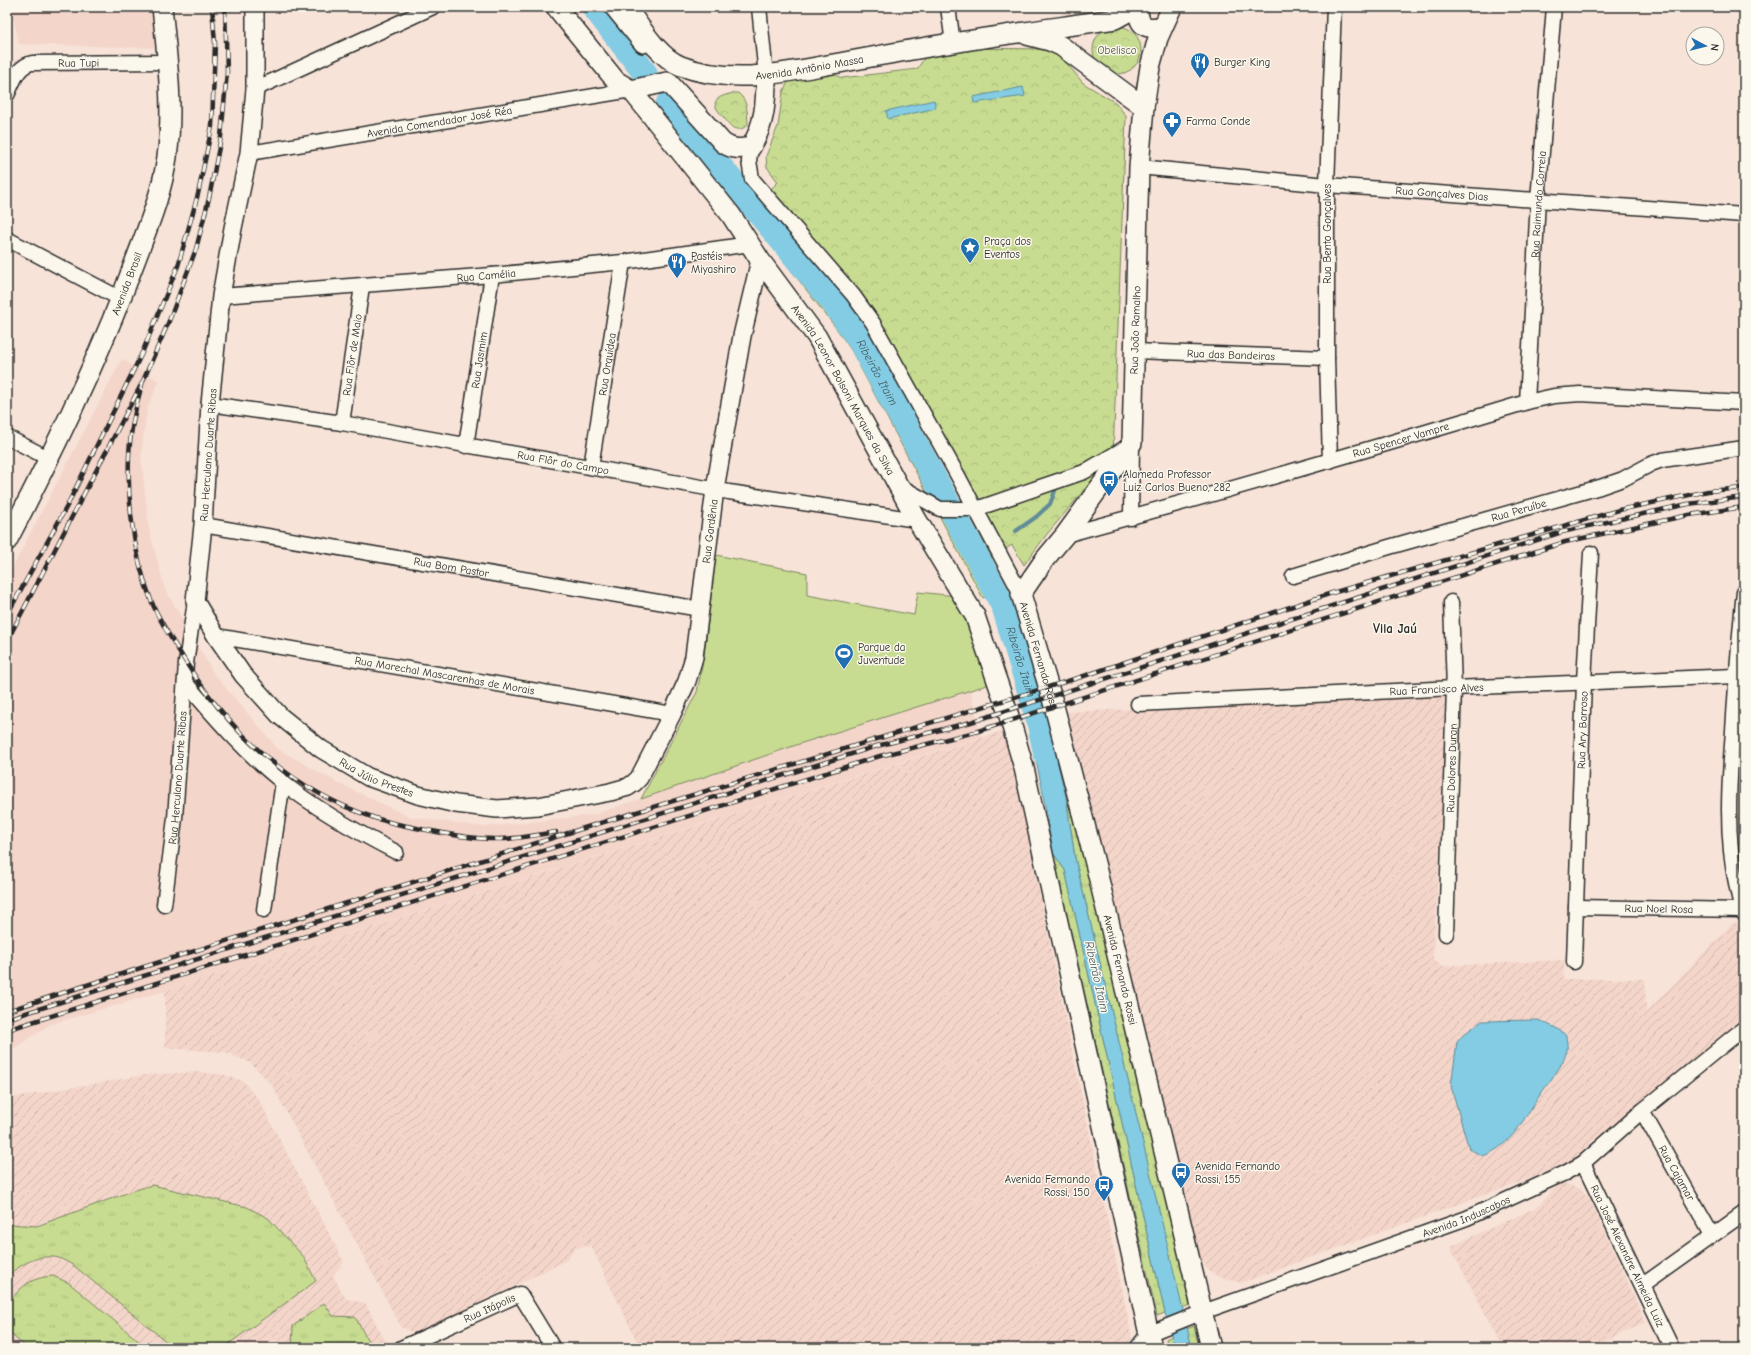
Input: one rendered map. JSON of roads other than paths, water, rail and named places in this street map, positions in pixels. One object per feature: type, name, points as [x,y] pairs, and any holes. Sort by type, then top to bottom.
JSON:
[{"type":"main road","name":"Avenida Brasil","points":[[7,541],[50,459],[121,299],[156,205],[167,158],[169,112],[168,62],[162,7]]},
{"type":"main road","name":"Avenida Leonor Bolsoni Marques da Silva","points":[[556,7],[616,81],[639,89],[760,260],[817,337],[917,520],[975,616],[1009,716],[1027,784],[1149,1340]]},
{"type":"main road","name":"Avenida Antônio Massa","points":[[626,7],[656,47],[672,61],[709,75],[734,77],[766,76],[953,43],[1115,19],[1137,7]]},
{"type":"main road","points":[[1137,7],[1138,17],[1144,26],[1161,32],[1172,7]]},
{"type":"main road","name":"Rua João Ramalho","points":[[1132,444],[1139,167],[1144,107],[1150,67],[1161,32]]},
{"type":"main road","name":"Avenida Antônio Massa","points":[[1019,34],[1050,41],[1061,46],[1144,107]]},
{"type":"main road","points":[[639,89],[667,82],[723,143],[731,148],[751,147],[758,133],[764,115],[766,76]]},
{"type":"main road","points":[[1021,594],[1045,559],[1065,535],[1132,444]]},
{"type":"main road","name":"Avenida Fernando Rossi","points":[[1021,594],[1052,702],[1096,867],[1199,1314],[1211,1348]]},
{"type":"street","name":"Rua Herculano Duarte Ribas","points":[[164,905],[175,818],[186,663],[195,601],[203,525],[210,404],[221,296],[233,228],[249,153],[255,89],[255,7]]},
{"type":"street","points":[[255,89],[433,7]]},
{"type":"street","name":"Avenida Leonor Bolsoni Marques da Silva","points":[[567,7],[639,89]]},
{"type":"street","points":[[613,7],[641,43],[654,55],[664,62],[680,65]]},
{"type":"street","points":[[759,7],[766,76]]},
{"type":"street","points":[[948,7],[953,43]]},
{"type":"street","name":"Rua Bento Gonçalves","points":[[1330,461],[1327,358],[1327,185],[1334,7]]},
{"type":"street","name":"Rua Raimundo Correia","points":[[1527,402],[1538,200],[1554,7]]},
{"type":"street","name":"Rua Tupi","points":[[7,95],[19,70],[24,64],[168,62]]},
{"type":"street","name":"Avenida Comendador José Réa","points":[[249,153],[639,89]]},
{"type":"street","points":[[751,147],[749,161],[752,179],[853,295],[873,323],[976,509],[1021,594]]},
{"type":"street","name":"Rua Gonçalves Dias","points":[[1139,167],[1327,185],[1744,214]]},
{"type":"street","points":[[7,239],[121,299]]},
{"type":"street","name":"Rua Camélia","points":[[221,296],[362,286],[623,262],[750,244]]},
{"type":"street","name":"Rua Gardênia","points":[[628,787],[640,778],[687,681],[694,656],[715,489],[742,336],[760,260]]},
{"type":"street","name":"Rua Orquídea","points":[[591,467],[623,262]]},
{"type":"street","name":"Rua Jasmim","points":[[466,446],[492,274]]},
{"type":"street","name":"Rua Flôr de Maio","points":[[342,423],[362,286]]},
{"type":"street","name":"Rua das Bandeiras","points":[[1134,351],[1327,358]]},
{"type":"street","name":"Rua Spencer Vampre","points":[[1065,535],[1131,518],[1330,461],[1527,402],[1554,396],[1580,394],[1744,402]]},
{"type":"street","name":"Rua Flôr do Campo","points":[[210,404],[342,423],[715,489],[917,520]]},
{"type":"street","points":[[7,437],[50,459]]},
{"type":"street","points":[[898,485],[940,509],[976,509],[1084,472],[1132,444]]},
{"type":"street","points":[[1131,518],[1132,444]]},
{"type":"street","name":"Rua Peruíbe","points":[[1293,576],[1623,479],[1651,464],[1662,460],[1744,448]]},
{"type":"street","name":"Rua Bom Pastor","points":[[203,525],[700,609]]},
{"type":"street","name":"Rua Ary Barroso","points":[[1574,962],[1584,682],[1591,553]]},
{"type":"street","points":[[1743,912],[1731,855],[1729,776],[1738,733],[1735,676],[1744,592]]},
{"type":"street","name":"Rua Júlio Prestes","points":[[195,601],[216,636],[243,675],[280,716],[315,744],[368,777],[418,795],[456,804],[497,809],[538,806],[628,787]]},
{"type":"street","name":"Rua Dolores Duran","points":[[1446,934],[1454,688],[1451,602]]},
{"type":"street","name":"Rua Marechal Mascarenhas de Morais","points":[[216,636],[672,714]]},
{"type":"street","name":"Rua Francisco Alves","points":[[1138,704],[1735,676]]},
{"type":"street","points":[[185,682],[215,718],[247,750],[283,782],[335,818],[372,840],[396,852]]},
{"type":"street","points":[[264,910],[283,782]]},
{"type":"street","name":"Rua Noel Rosa","points":[[1576,907],[1743,912]]},
{"type":"street","name":"Avenida Induscabos","points":[[1149,1340],[1199,1314],[1466,1218],[1565,1173],[1583,1163],[1642,1111],[1744,1028]]},
{"type":"street","name":"Rua Cajamar","points":[[1642,1111],[1712,1235]]},
{"type":"street","name":"Rua José Alexandre Almeida Luiz","points":[[1583,1163],[1672,1348]]},
{"type":"street","points":[[1643,1285],[1744,1213]]},
{"type":"street","name":"Rua Itápolis","points":[[401,1348],[520,1294],[553,1348]]},
{"type":"water","points":[[1023,87],[1025,96],[974,103],[973,97]]},
{"type":"water","points":[[934,100],[936,108],[888,119],[886,111]]},
{"type":"water","points":[[1047,719],[1066,797],[1075,858],[1192,1348],[1175,1348],[1165,1313],[1065,870],[1053,853],[1042,788],[1028,724]]},
{"type":"water","points":[[1538,1020],[1556,1028],[1566,1035],[1567,1048],[1565,1056],[1559,1068],[1510,1138],[1493,1151],[1483,1156],[1469,1149],[1451,1086],[1457,1042],[1464,1034],[1482,1021]]},
{"type":"waterway","name":"Ribeirão Itaim","points":[[594,7],[645,73]]},
{"type":"waterway","name":"Ribeirão Itaim","points":[[668,104],[833,302],[860,341],[1004,607],[1039,722],[1046,754]]},
{"type":"waterway","points":[[1016,531],[1036,517],[1050,504],[1057,486]]},
{"type":"railway","points":[[7,615],[67,506],[142,353],[178,266],[198,194],[212,126],[215,43],[212,7]]},
{"type":"railway","points":[[7,641],[143,381],[169,321],[196,249],[209,198],[221,137],[227,72],[225,7]]},
{"type":"railway","points":[[143,381],[132,427],[129,474],[129,492],[133,529],[140,566],[151,600],[168,633],[197,679],[216,705],[237,729],[260,752],[285,772],[312,790],[341,805],[372,817],[402,825],[479,838],[510,839],[556,832]]},
{"type":"railway","points":[[7,1011],[584,828],[1081,677],[1332,593],[1619,510],[1708,491],[1744,488]]},
{"type":"railway","points":[[13,1017],[877,746],[971,722],[1562,532],[1688,504],[1744,497]]},
{"type":"railway","points":[[7,1031],[880,756],[975,732],[1565,542],[1689,515],[1744,507]]},
{"type":"place","name":"Burger King","points":[[1200,79]]},
{"type":"place","name":"Farma Conde","points":[[1172,138]]},
{"type":"place","name":"Praça dos Eventos","points":[[970,264]]},
{"type":"place","name":"Pastéis Miyashiro","points":[[677,279]]},
{"type":"place","name":"Alameda Professor Luiz Carlos Bueno, 282","points":[[1109,497]]},
{"type":"place","name":"Parque da Juventude","points":[[844,670]]},
{"type":"place","name":"Avenida Fernando Rossi, 155","points":[[1181,1189]]},
{"type":"place","name":"Avenida Fernando Rossi, 150","points":[[1104,1202]]},
{"type":"district","name":"Vila Jaú","points":[[1395,628]]},
{"type":"park label","name":"Obelisco","points":[[1117,50]]}]
